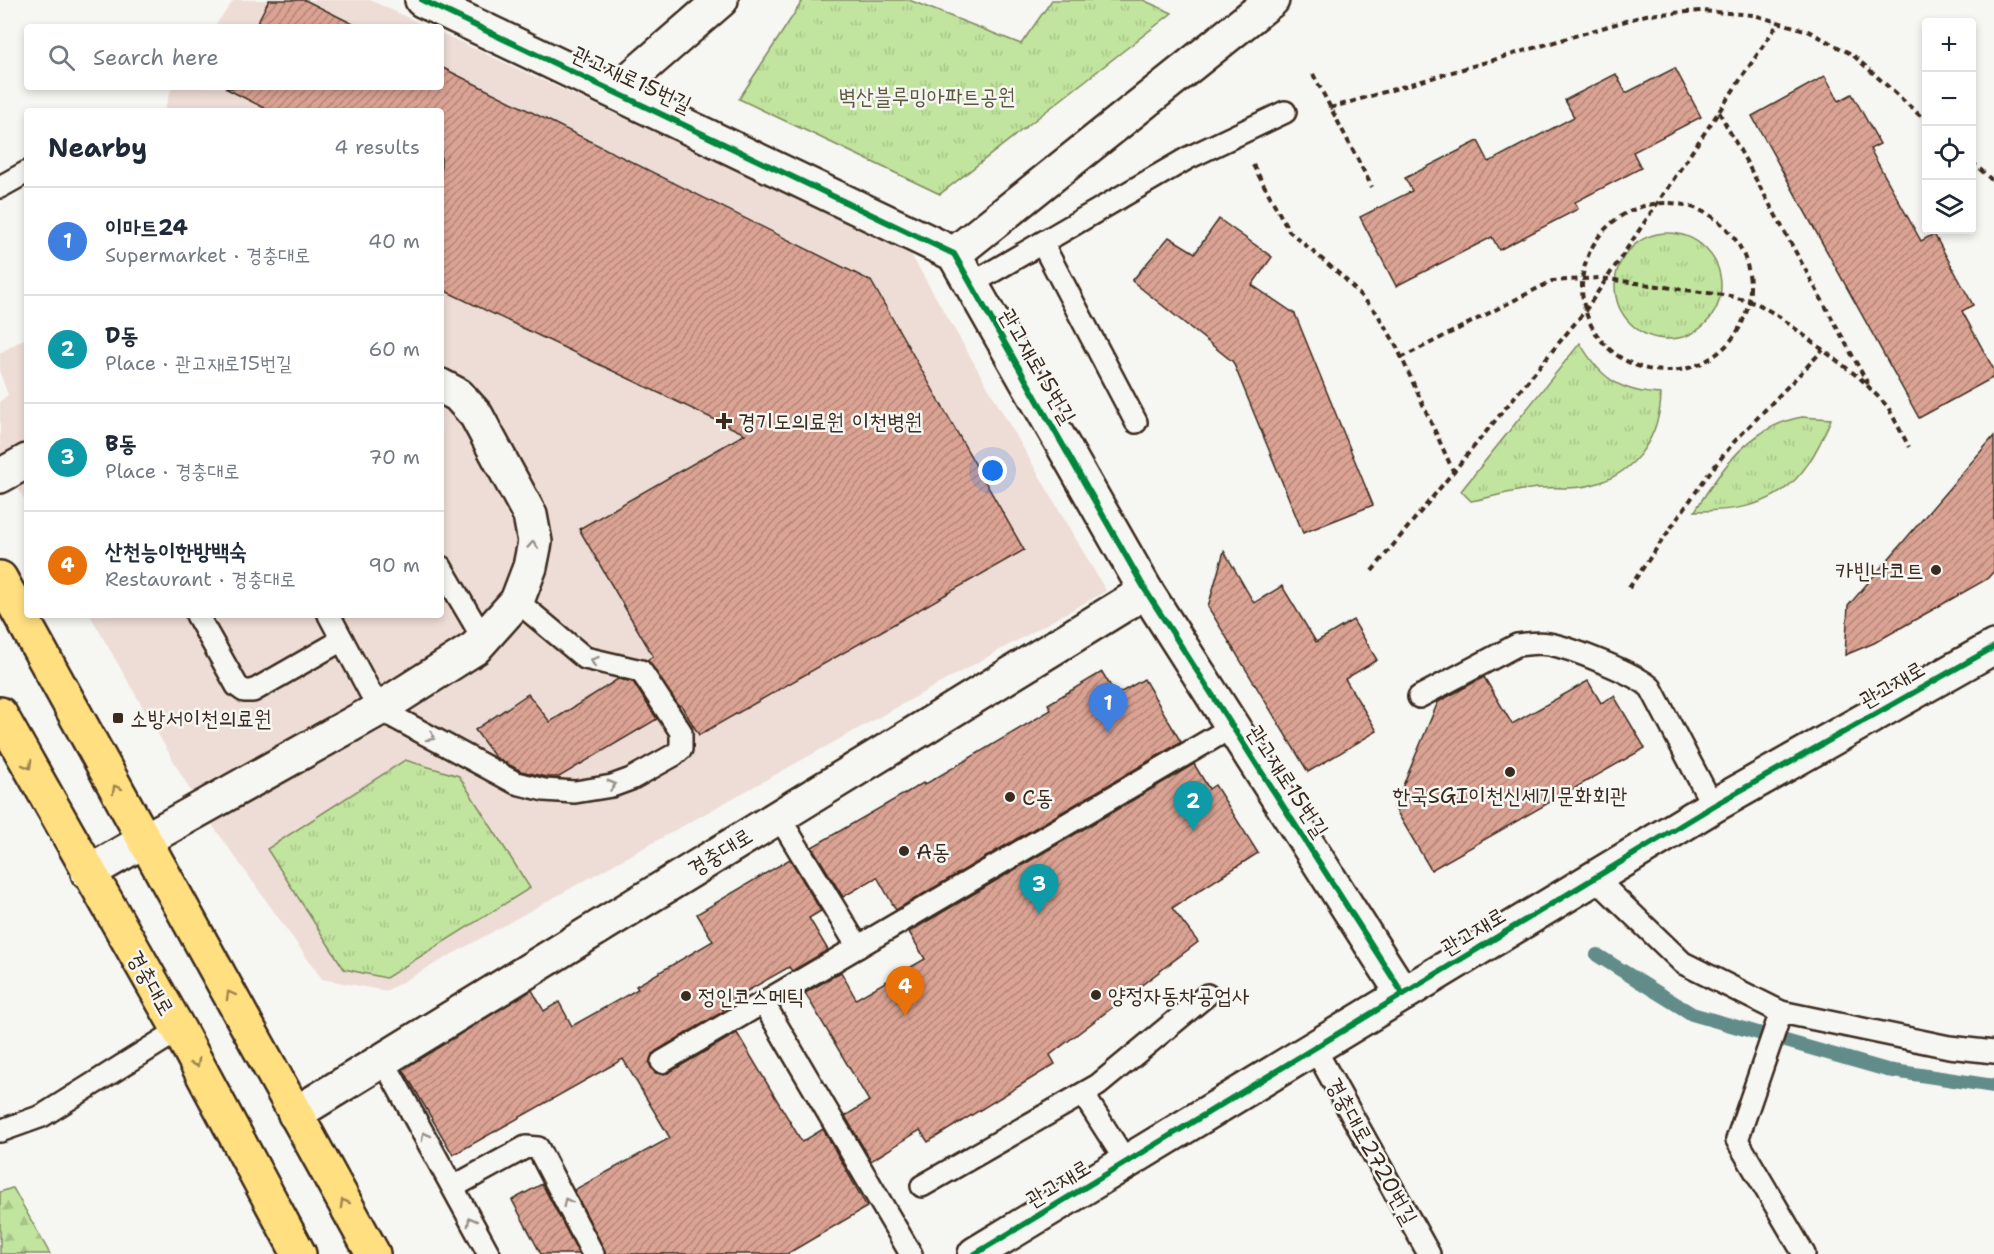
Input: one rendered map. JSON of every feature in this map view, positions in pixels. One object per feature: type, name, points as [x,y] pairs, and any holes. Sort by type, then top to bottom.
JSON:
[{"type":"main road","points":[[0,578],[373,1254]]},
{"type":"main road","name":"경충대로","points":[[0,714],[179,1030],[299,1254]]},
{"type":"street","name":"관고재로15번길","points":[[422,0],[954,254],[1146,591],[1403,994]]},
{"type":"street","points":[[616,91],[721,0]]},
{"type":"street","points":[[954,254],[1272,0]]},
{"type":"street","points":[[88,873],[379,709],[484,640],[517,601],[530,567],[535,542],[530,515],[476,415],[458,395],[444,388]]},
{"type":"street","points":[[0,476],[24,463]]},
{"type":"street","name":"경충대로","points":[[295,1114],[1146,591]]},
{"type":"street","name":"관고재로","points":[[975,1254],[1713,806],[1994,647]]},
{"type":"lane","points":[[971,284],[1188,158],[1285,112]]},
{"type":"lane","points":[[0,187],[24,174]]},
{"type":"lane","points":[[1042,243],[1136,422]]},
{"type":"lane","points":[[444,572],[484,640]]},
{"type":"lane","points":[[331,618],[379,709],[516,783],[544,790],[575,792],[612,786],[640,774],[681,749],[681,732],[641,671],[585,658],[517,601]]},
{"type":"lane","points":[[199,618],[237,686],[244,691],[253,691],[342,640]]},
{"type":"lane","points":[[1419,697],[1517,645],[1535,642],[1561,648],[1634,676],[1652,688],[1713,806]]},
{"type":"lane","points":[[662,1062],[1232,727]]},
{"type":"lane","points":[[779,817],[858,947]]},
{"type":"lane","points":[[1595,878],[1683,963],[1779,1018],[1949,1047],[1994,1052]]},
{"type":"lane","points":[[922,1186],[1083,1094],[1119,1069],[1207,995]]},
{"type":"lane","points":[[763,1002],[911,1254]]},
{"type":"lane","points":[[1779,1018],[1737,1140],[1804,1254]]},
{"type":"lane","points":[[0,1131],[42,1116],[179,1030]]},
{"type":"lane","name":"경충대로2720번길","points":[[1315,1049],[1429,1254]]},
{"type":"lane","points":[[383,1060],[489,1254]]},
{"type":"lane","points":[[1083,1094],[1127,1163]]},
{"type":"lane","points":[[453,1187],[526,1148],[538,1148],[593,1254]]},
{"type":"path","points":[[1330,108],[1646,15],[1702,12],[1754,15],[1808,31],[1853,55],[1922,117]]},
{"type":"path","points":[[1372,571],[1585,312],[1779,22]]},
{"type":"path","points":[[1313,74],[1371,187]]},
{"type":"path","points":[[1719,112],[1871,390]]},
{"type":"path","points":[[1236,135],[1289,231],[1344,278],[1376,312],[1401,358],[1454,473]]},
{"type":"path","points":[[1976,166],[1994,182]]},
{"type":"path","points":[[1666,202],[1695,207],[1719,222],[1738,242],[1749,269],[1749,301],[1742,324],[1726,347],[1703,363],[1677,370],[1649,370],[1623,360],[1602,342],[1587,319],[1581,293],[1584,266],[1594,240],[1614,220],[1639,206],[1658,204],[1666,202]]},
{"type":"path","points":[[1401,358],[1538,286],[1565,279],[1607,279],[1730,296],[1749,301],[1780,317],[1871,390],[1888,407],[1909,447]]},
{"type":"path","points":[[1629,588],[1707,476],[1823,350]]},
{"type":"shaded area","points":[[234,0],[370,0],[422,24],[216,24]]},
{"type":"shaded area","name":"경기도의료원 이천병원","points":[[444,34],[909,251],[1106,591],[386,991],[322,979],[201,809],[92,618],[444,618],[444,108],[165,108],[171,90],[444,90]]},
{"type":"shaded area","points":[[24,339],[24,499],[0,457],[0,401],[8,395],[0,373],[0,353]]},
{"type":"green space","name":"벽산블루밍아파트공원","points":[[803,0],[909,0],[1021,44],[1052,0],[1143,0],[1172,13],[940,194],[739,99]]},
{"type":"green space","points":[[1668,233],[1688,237],[1706,248],[1717,266],[1721,286],[1717,306],[1706,324],[1688,335],[1668,339],[1648,335],[1630,324],[1619,306],[1615,286],[1619,266],[1630,248],[1648,237]]},
{"type":"green space","points":[[1580,343],[1595,365],[1613,381],[1634,390],[1661,394],[1656,424],[1643,450],[1623,471],[1595,484],[1574,488],[1514,491],[1471,501],[1461,491]]},
{"type":"green space","points":[[1802,417],[1831,419],[1820,443],[1796,479],[1781,492],[1764,501],[1745,507],[1695,511],[1727,465],[1752,440],[1784,422]]},
{"type":"green space","points":[[405,760],[459,776],[530,888],[386,978],[344,969],[267,849]]},
{"type":"green space","points":[[13,1188],[50,1254],[0,1254],[0,1192]]},
{"type":"building","points":[[269,0],[305,0],[353,24],[257,24]]},
{"type":"building","points":[[444,68],[871,281],[1024,550],[699,735],[681,705],[679,706],[647,660],[653,656],[579,529],[745,434],[444,290],[444,108],[264,108],[229,90],[444,90]]},
{"type":"building","points":[[1675,68],[1701,117],[1633,152],[1641,168],[1575,202],[1578,209],[1499,250],[1492,237],[1396,286],[1360,217],[1412,191],[1405,178],[1478,141],[1489,162],[1574,117],[1565,100],[1616,74],[1626,93]]},
{"type":"building","points":[[1825,76],[1839,101],[1852,94],[1880,144],[1870,149],[1921,241],[1934,234],[1973,305],[1962,311],[1994,370],[1994,377],[1919,418],[1752,116]]},
{"type":"building","points":[[1219,219],[1272,257],[1252,285],[1295,314],[1373,505],[1303,533],[1233,362],[1132,281],[1169,237],[1195,253]]},
{"type":"building","points":[[1994,436],[1994,571],[1987,579],[1874,643],[1845,655],[1848,606]]},
{"type":"building","points":[[1224,551],[1254,603],[1282,586],[1316,642],[1353,620],[1377,660],[1345,679],[1377,731],[1308,772],[1208,607]]},
{"type":"building","points":[[1102,672],[1116,695],[1144,679],[1181,742],[896,910],[877,877],[843,897],[812,847],[923,783],[924,785],[1051,710],[1048,704]]},
{"type":"building","name":"한국SGI이천신세기문화회관","points":[[1484,677],[1512,724],[1588,681],[1601,703],[1614,696],[1645,748],[1431,870],[1394,807],[1438,702]]},
{"type":"building","points":[[618,679],[633,682],[657,719],[559,777],[546,777],[521,771],[495,757],[475,730],[528,694],[550,722]]},
{"type":"building","points":[[1194,764],[1209,789],[1215,785],[1258,853],[1172,908],[1198,942],[1050,1055],[1055,1064],[928,1142],[920,1130],[871,1161],[845,1116],[869,1101],[805,993],[841,972],[856,999],[925,959],[909,932]]},
{"type":"building","points":[[790,859],[821,911],[809,918],[828,950],[792,971],[789,967],[721,1006],[724,1011],[656,1051],[649,1063],[655,1073],[668,1073],[737,1033],[802,1142],[823,1129],[867,1207],[787,1254],[606,1254],[574,1190],[670,1138],[623,1059],[453,1155],[403,1069],[532,990],[544,1011],[559,1002],[572,1026],[638,989],[636,986],[713,941],[697,914]]},
{"type":"building","points":[[542,1184],[579,1254],[541,1254],[512,1200]]},
{"type":"waterway","points":[[1597,955],[1692,1014],[1887,1070],[1994,1086]]},
{"type":"cycle path","points":[[422,0],[954,254],[1146,591],[1403,994]]},
{"type":"cycle path","points":[[975,1254],[1713,806],[1994,647]]},
{"type":"place","name":"경기도의료원 이천병원","points":[[724,421]]},
{"type":"place","name":"카빈나코트","points":[[1936,570]]},
{"type":"place","name":"소방서이천의료원","points":[[118,718]]},
{"type":"place","name":"이마트24","points":[[1108,733]]},
{"type":"place","name":"한국SGI이천신세기문화회관","points":[[1510,772]]},
{"type":"place","name":"C동","points":[[1010,797]]},
{"type":"place","name":"D동","points":[[1193,831]]},
{"type":"place","name":"A동","points":[[904,851]]},
{"type":"place","name":"B동","points":[[1039,914]]},
{"type":"place","name":"양정자동차공업사","points":[[1096,995]]},
{"type":"place","name":"정인코스메틱","points":[[686,996]]},
{"type":"place","name":"산천능이한방백숙","points":[[905,1016]]}]
